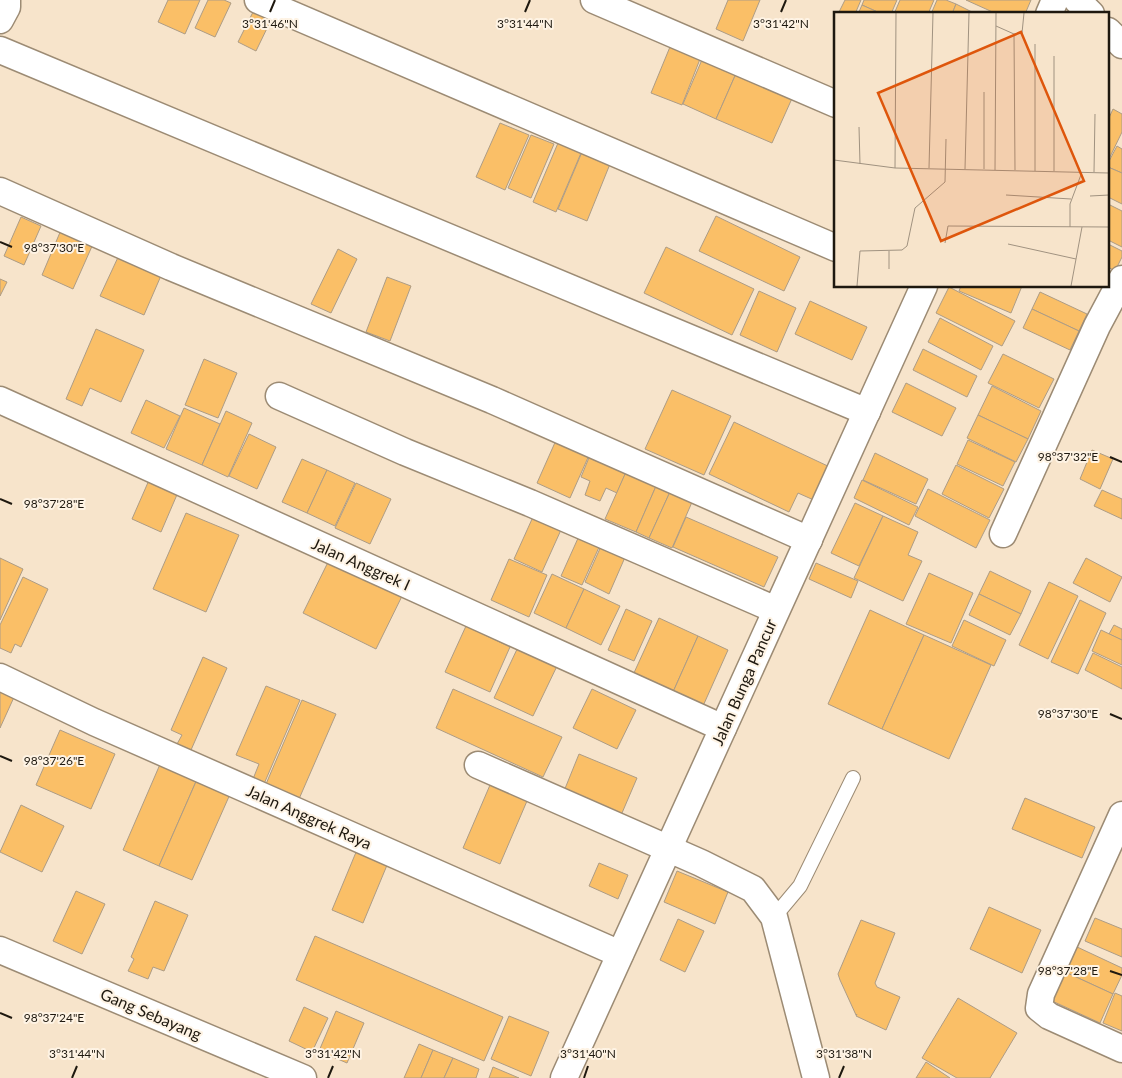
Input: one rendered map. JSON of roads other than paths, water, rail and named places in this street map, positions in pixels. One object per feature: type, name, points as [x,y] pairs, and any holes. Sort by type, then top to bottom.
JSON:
[{"type":"street","points":[[0,20],[7,7],[7,0]]},
{"type":"street","points":[[258,0],[834,247]]},
{"type":"street","points":[[594,0],[834,103]]},
{"type":"street","points":[[1049,12],[1055,0]]},
{"type":"street","points":[[1077,0],[1089,12]]},
{"type":"street","points":[[1110,33],[1122,45]]},
{"type":"street","points":[[0,50],[867,412]]},
{"type":"street","points":[[0,190],[170,267],[492,400],[809,540]]},
{"type":"street","points":[[1003,534],[1097,326],[1122,279]]},
{"type":"street","name":"Jalan Bunga Pancur","points":[[564,1078],[923,288]]},
{"type":"street","points":[[279,396],[405,452],[530,503],[776,610]]},
{"type":"street","name":"Jalan Anggrek I","points":[[0,400],[723,728]]},
{"type":"street","name":"Jalan Anggrek Raya","points":[[0,677],[94,722],[620,954]]},
{"type":"street","points":[[478,765],[701,862],[753,889],[774,918],[816,1078]]},
{"type":"street","points":[[1122,815],[1041,994],[1039,1008],[1048,1016],[1122,1049]]},
{"type":"street","name":"Gang Sebayang","points":[[0,950],[303,1078]]},
{"type":"lane","points":[[774,918],[800,886],[853,778]]}]
